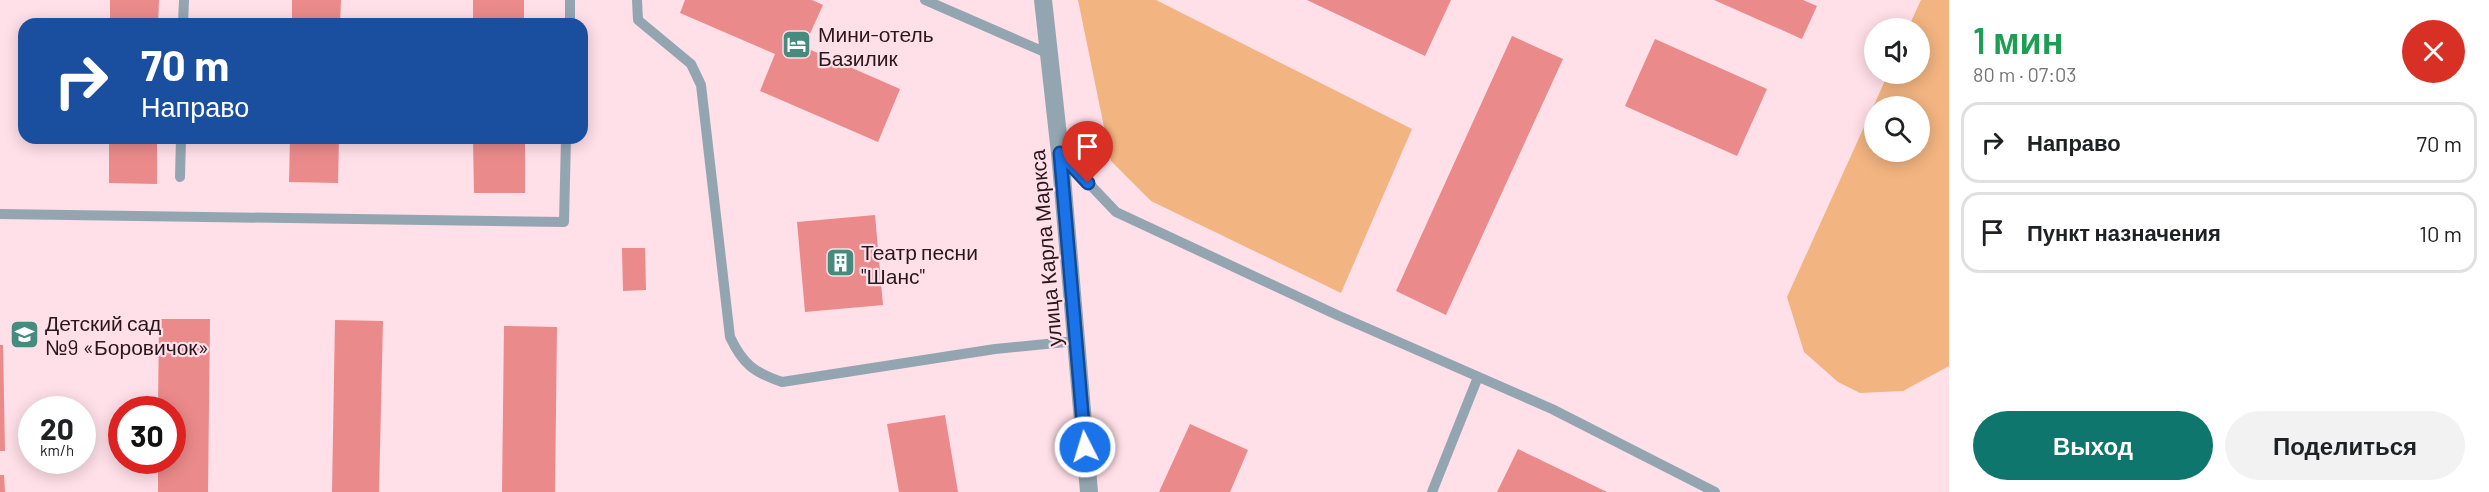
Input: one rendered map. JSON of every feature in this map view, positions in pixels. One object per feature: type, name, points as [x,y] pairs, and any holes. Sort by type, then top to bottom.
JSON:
[{"type":"street","name":"улица Карла Маркса","points":[[1043,0],[1060,153],[1089,492]]},
{"type":"lane","points":[[183,18],[184,0]]},
{"type":"lane","points":[[570,0],[570,18]]},
{"type":"lane","points":[[637,0],[638,20],[691,64],[702,85],[730,337],[740,357],[758,374],[782,382],[995,349],[1076,341]]},
{"type":"lane","points":[[925,0],[1049,54]]},
{"type":"lane","points":[[180,177],[181,144]]},
{"type":"lane","points":[[0,214],[564,222],[566,144]]},
{"type":"lane","points":[[1060,153],[1116,212],[1337,315],[1552,409],[1715,492]]},
{"type":"lane","points":[[1432,492],[1478,377]]},
{"type":"shaded area","points":[[1078,0],[1156,0],[1412,129],[1341,293],[1151,201],[1111,161]]},
{"type":"shaded area","points":[[1921,0],[1949,0],[1949,366],[1903,391],[1860,393],[1838,382],[1804,352],[1787,297],[1864,127],[1864,162],[1930,162],[1930,96],[1878,96],[1883,84],[1930,84],[1930,18],[1913,18]]},
{"type":"building","points":[[110,0],[159,0],[158,18],[110,18]]},
{"type":"building","points":[[292,0],[341,0],[340,18],[292,18]]},
{"type":"building","points":[[473,0],[524,0],[524,18],[473,18]]},
{"type":"building","points":[[685,0],[812,0],[823,5],[804,47],[900,89],[878,142],[760,91],[775,54],[680,13]]},
{"type":"building","points":[[1307,0],[1451,0],[1425,56]]},
{"type":"building","points":[[1714,0],[1803,0],[1817,6],[1802,39]]},
{"type":"building","points":[[1512,36],[1563,59],[1446,315],[1396,291]]},
{"type":"building","points":[[1655,39],[1767,89],[1737,156],[1625,106]]},
{"type":"building","points":[[109,144],[157,144],[157,184],[109,183]]},
{"type":"building","points":[[290,144],[339,144],[338,183],[289,182]]},
{"type":"building","points":[[473,144],[525,144],[525,193],[474,193]]},
{"type":"building","name":"Театр песни \"Шанс\"","points":[[875,215],[883,305],[805,312],[797,222]]},
{"type":"building","points":[[622,248],[645,248],[646,290],[623,291]]},
{"type":"building","points":[[159,319],[210,319],[208,492],[158,492],[158,474],[186,474],[186,396],[158,396]]},
{"type":"building","points":[[335,320],[383,321],[379,492],[332,492]]},
{"type":"building","points":[[504,326],[557,327],[555,492],[502,492]]},
{"type":"building","points":[[0,345],[3,345],[5,451],[0,451]]},
{"type":"building","points":[[945,415],[958,492],[899,492],[887,424]]},
{"type":"building","points":[[1190,424],[1248,450],[1230,492],[1159,492]]},
{"type":"building","points":[[1518,449],[1607,492],[1497,492]]},
{"type":"building","points":[[0,475],[4,475],[5,492],[0,492]]},
{"type":"place","name":"Мини-отель Базилик","points":[[797,45]]},
{"type":"place","name":"Театр песни \"Шанс\"","points":[[840,263]]},
{"type":"place","name":"Детский сад №9 «Боровичок»","points":[[24,334]]},
{"type":"route","points":[[1085,447],[1060,153],[1088,183]]}]
